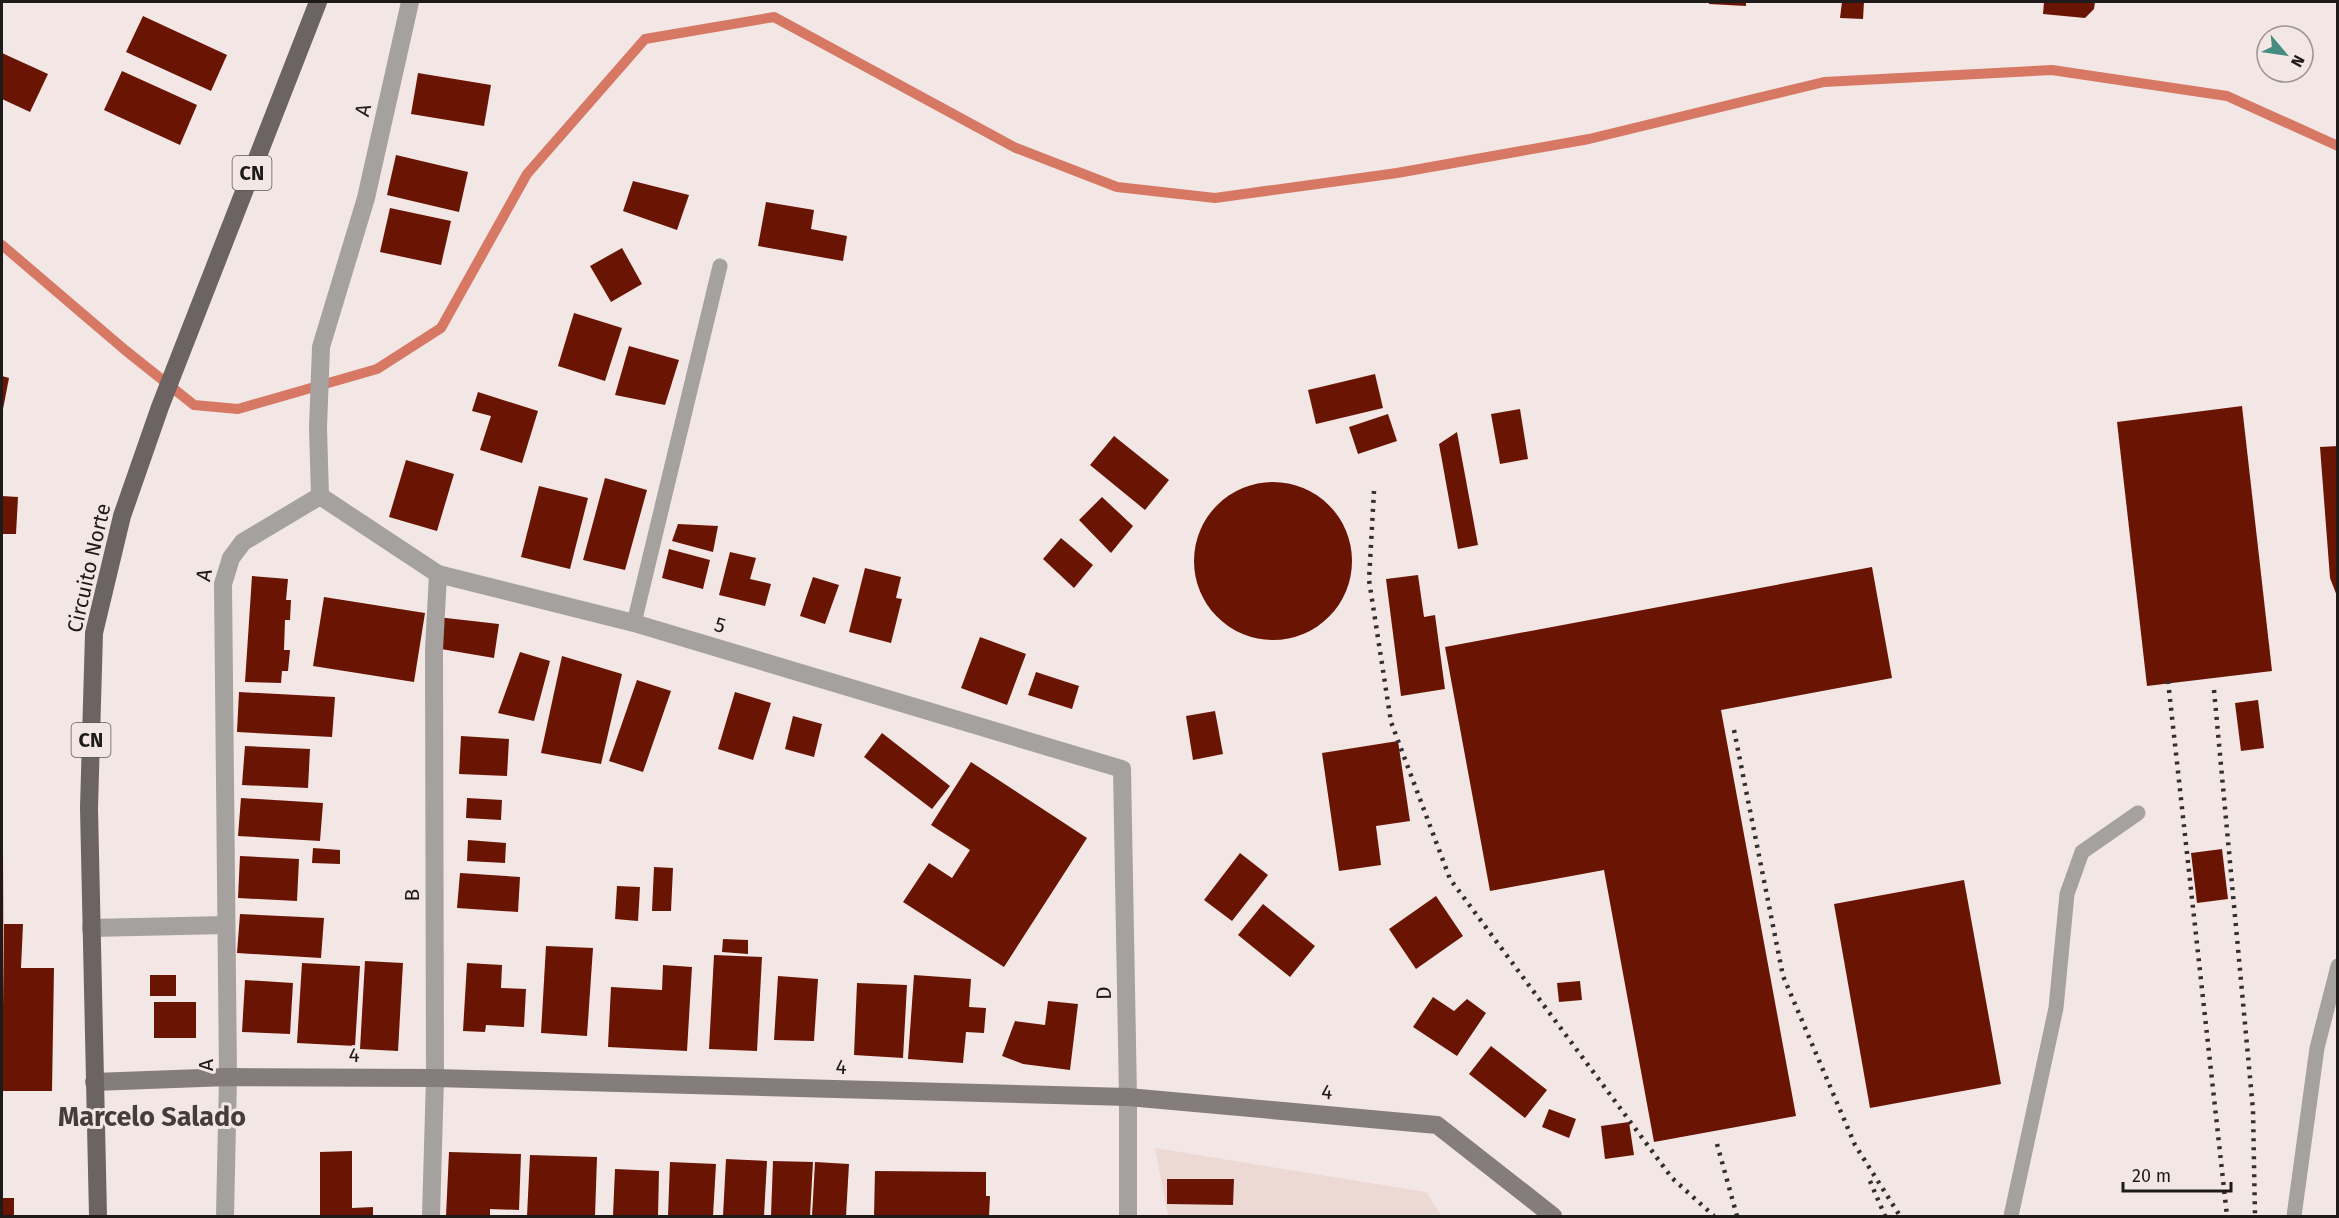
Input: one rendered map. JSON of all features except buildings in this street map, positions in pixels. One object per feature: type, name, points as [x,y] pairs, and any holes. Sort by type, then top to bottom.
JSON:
[{"type":"main road","name":"Circuito Norte","points":[[98,1216],[89,808],[94,633],[122,516],[160,407],[318,2]]},
{"type":"street","name":"A","points":[[225,1216],[228,1077],[223,584],[231,558],[243,542],[320,496],[318,428],[321,347],[366,198],[410,2]]},
{"type":"street","name":"5","points":[[320,496],[438,574],[634,622],[1122,769]]},
{"type":"street","name":"B","points":[[431,1216],[435,1078],[434,650],[438,574]]},
{"type":"street","name":"D","points":[[1122,769],[1128,1216]]},
{"type":"street","points":[[91,928],[226,925]]},
{"type":"street","name":"4","points":[[94,1082],[228,1077],[435,1078],[1128,1097],[1437,1125],[1553,1216]]},
{"type":"lane","points":[[634,622],[720,266]]},
{"type":"lane","points":[[2011,1216],[2056,1008],[2067,894],[2082,852],[2138,813]]},
{"type":"lane","points":[[2294,1216],[2317,1048],[2337,966]]},
{"type":"shaded area","points":[[2,779],[4,924],[2,1092]]},
{"type":"shaded area","points":[[1155,1148],[1426,1192],[1442,1216],[1168,1216]]},
{"type":"waterway","points":[[2,245],[125,350],[194,405],[238,409],[377,369],[441,328],[527,174],[645,39],[774,17],[1016,148],[1117,187],[1215,198],[1397,173],[1589,139],[1824,82],[2052,70],[2227,96],[2338,146]]},
{"type":"railway","points":[[1374,491],[1369,580],[1391,722],[1450,879],[1672,1178],[1714,1216]]},
{"type":"railway","points":[[2168,681],[2227,1216]]},
{"type":"railway","points":[[2214,690],[2253,1110],[2255,1216]]},
{"type":"railway","points":[[1734,730],[1783,976],[1855,1145],[1900,1216]]},
{"type":"railway","points":[[1717,1144],[1737,1216]]},
{"type":"railway","points":[[1870,1181],[1885,1216]]},
{"type":"district","name":"Marcelo Salado","points":[[152,1117]]}]
